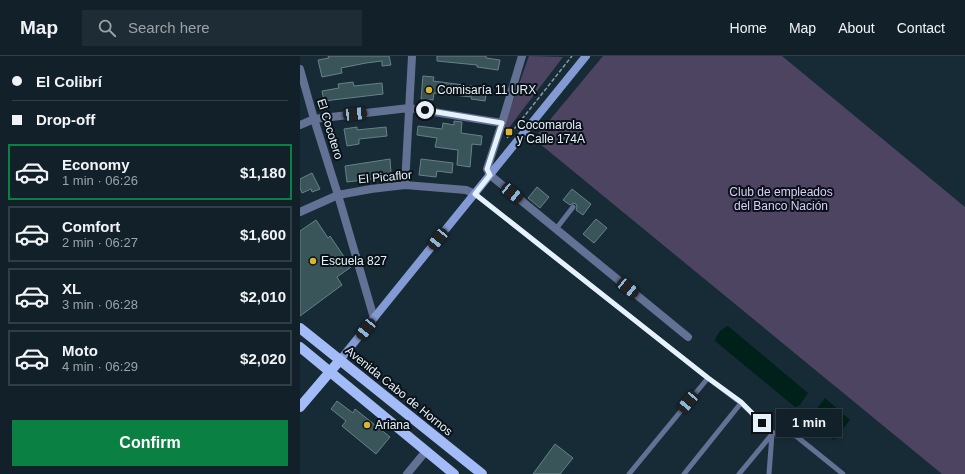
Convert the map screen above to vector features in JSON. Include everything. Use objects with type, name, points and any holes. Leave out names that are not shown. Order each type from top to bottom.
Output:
[{"type":"main road","points":[[300,407],[340,360],[586,56]]},
{"type":"main road","name":"Avenida Cabo de Hornos","points":[[300,328],[482,474]]},
{"type":"main road","points":[[300,347],[454,474]]},
{"type":"street","points":[[405,185],[412,56]]},
{"type":"street","points":[[522,56],[487,169],[490,175],[688,337]]},
{"type":"street","name":"El Cocotero","points":[[300,69],[374,318]]},
{"type":"street","points":[[300,125],[314,119],[409,108],[502,123]]},
{"type":"street","name":"El Picaflor","points":[[300,212],[338,195],[405,185],[466,190],[475,194]]},
{"type":"street","points":[[407,474],[426,451]]},
{"type":"lane","points":[[475,194],[708,378],[741,402],[772,433],[796,436],[843,474]]},
{"type":"lane","points":[[556,229],[573,207]]},
{"type":"lane","points":[[629,474],[708,378]]},
{"type":"lane","points":[[684,474],[741,402]]},
{"type":"lane","points":[[739,474],[772,433]]},
{"type":"lane","points":[[769,474],[772,433]]},
{"type":"green space","points":[[529,56],[563,57],[508,129],[504,126]]},
{"type":"green space","name":"Club de empleados del Banco Nación","points":[[603,56],[782,56],[965,207],[965,474],[942,474],[534,139]]},
{"type":"shaded area","points":[[728,326],[808,393],[800,405],[795,407],[715,341],[723,328]]},
{"type":"shaded area","points":[[825,398],[850,420],[834,440],[809,419]]},
{"type":"building","points":[[328,56],[389,56],[391,65],[382,66],[382,61],[366,63],[341,68],[342,73],[322,77],[318,60],[329,58]]},
{"type":"building","points":[[437,56],[486,56],[486,58],[500,60],[498,70],[477,67],[477,65],[437,61]]},
{"type":"building","points":[[423,76],[434,77],[433,81],[487,88],[485,101],[471,99],[472,97],[434,93],[433,100],[421,99]]},
{"type":"building","points":[[353,82],[354,86],[382,83],[383,94],[324,101],[322,91],[339,88],[338,84]]},
{"type":"building","points":[[454,121],[462,122],[461,133],[482,136],[481,145],[472,144],[470,167],[457,165],[458,150],[435,147],[437,138],[417,135],[418,126],[442,129],[443,123],[454,125]]},
{"type":"building","points":[[357,127],[357,130],[386,127],[387,136],[359,139],[359,144],[347,146],[344,129]]},
{"type":"building","points":[[390,159],[391,173],[383,174],[383,179],[347,182],[345,166]]},
{"type":"building","points":[[421,159],[453,163],[452,173],[437,171],[436,177],[419,175]]},
{"type":"building","points":[[312,173],[320,189],[312,192],[311,189],[302,193],[300,188],[300,179]]},
{"type":"building","points":[[537,187],[549,197],[540,208],[528,198]]},
{"type":"building","points":[[572,189],[591,204],[583,215],[576,210],[576,204],[573,203],[570,205],[563,200]]},
{"type":"building","points":[[596,219],[607,228],[594,243],[583,234]]},
{"type":"building","points":[[316,220],[328,238],[330,236],[351,267],[337,277],[342,285],[300,316],[300,231]]},
{"type":"building","points":[[337,401],[353,413],[355,409],[390,437],[376,454],[342,426],[346,421],[331,409]]},
{"type":"building","points":[[555,444],[573,458],[560,474],[533,474]]},
{"type":"place","name":"Comisaría 11 URX","points":[[429,90]]},
{"type":"place","name":"Cocomarola y Calle 174A","points":[[509,132]]},
{"type":"place","name":"Escuela 827","points":[[313,261]]},
{"type":"place","name":"Ariana","points":[[367,425]]},
{"type":"route","points":[[425,110],[502,123],[487,169],[490,175],[475,194],[708,378],[741,402],[762,423]]}]
